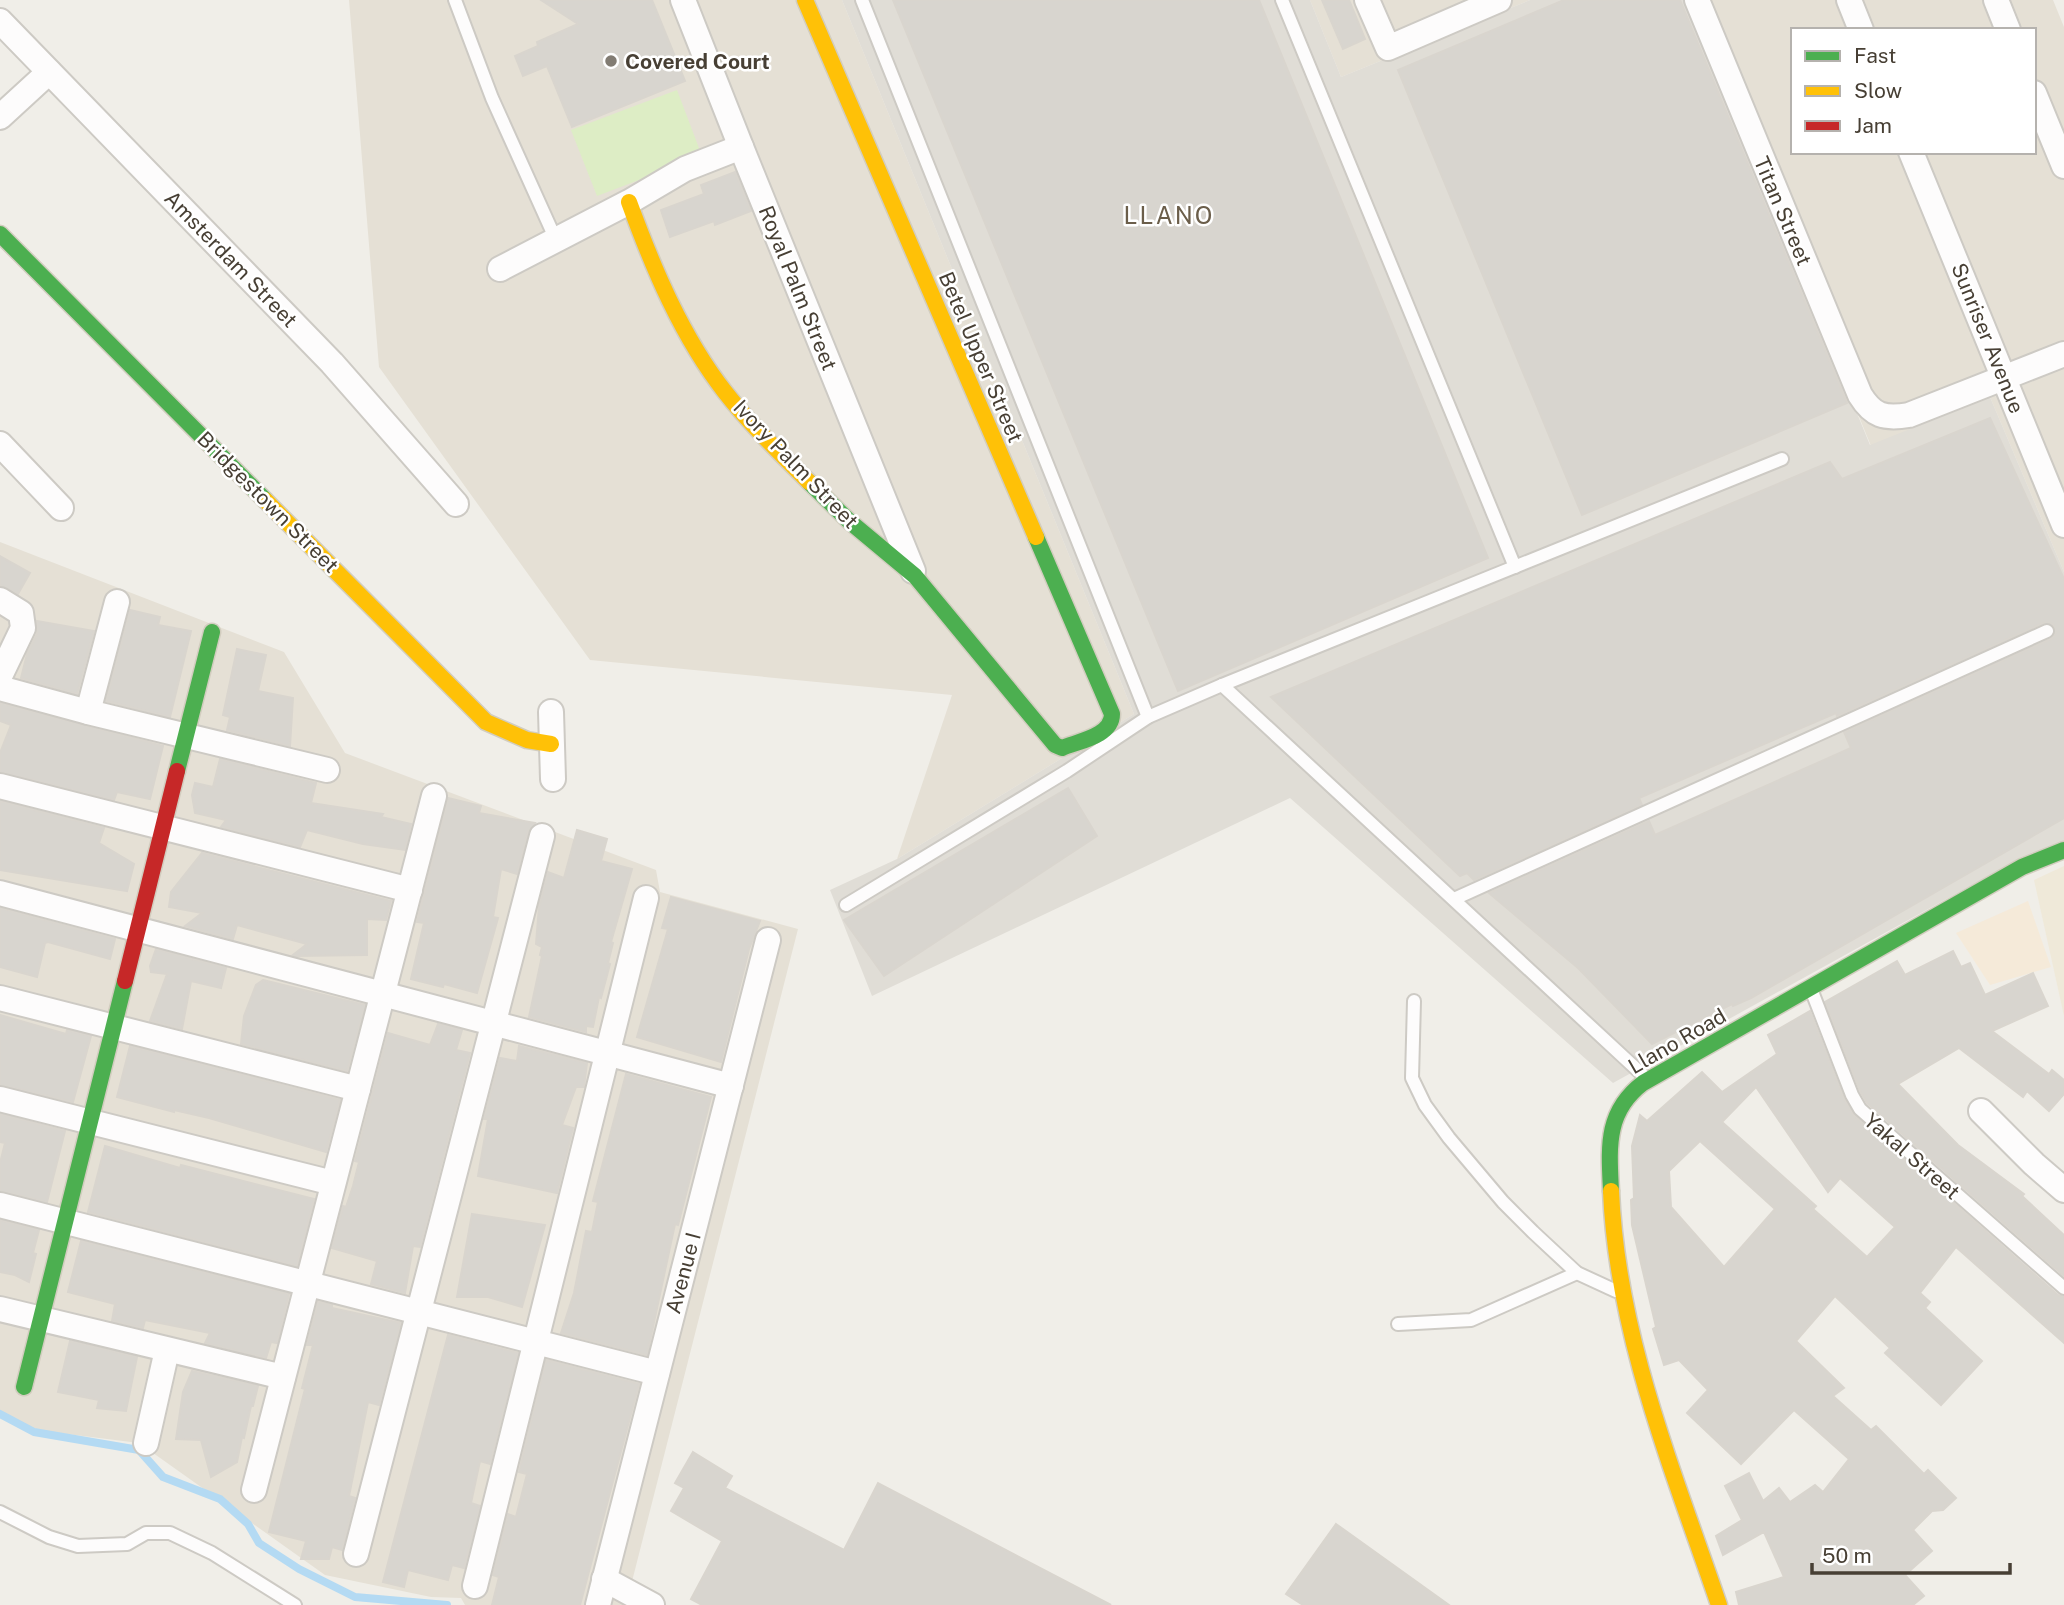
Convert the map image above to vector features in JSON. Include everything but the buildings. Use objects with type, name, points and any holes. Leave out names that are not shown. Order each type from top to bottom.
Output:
[{"type":"street","name":"Royal Palm Street","points":[[683,0],[915,576]]},
{"type":"street","name":"Betel Upper Street","points":[[804,0],[1112,714],[1107,730]]},
{"type":"street","points":[[1367,0],[1388,48],[1487,2]]},
{"type":"street","name":"Titan Street","points":[[1697,0],[1860,395],[1868,408],[1880,415],[1909,415],[2004,378]]},
{"type":"street","points":[[1849,0],[1860,28]]},
{"type":"street","points":[[1996,0],[2007,28]]},
{"type":"street","name":"Amsterdam Street","points":[[0,20],[332,363],[456,504]]},
{"type":"street","points":[[0,117],[49,72]]},
{"type":"street","points":[[2036,97],[2058,136],[2064,166]]},
{"type":"street","points":[[500,269],[629,202],[685,169],[741,147]]},
{"type":"street","name":"Sunriser Avenue","points":[[1912,154],[2064,525]]},
{"type":"street","name":"Ivory Palm Street","points":[[629,202],[687,335],[725,392],[788,461],[849,521],[915,576],[1055,745],[1062,748],[1107,730]]},
{"type":"street","name":"Bridgestown Street","points":[[0,234],[486,722],[527,740],[551,744]]},
{"type":"street","points":[[2004,378],[2064,355]]},
{"type":"street","points":[[0,444],[61,508]]},
{"type":"street","points":[[0,600],[21,613],[23,628],[0,676]]},
{"type":"street","points":[[88,712],[117,602]]},
{"type":"street","points":[[24,1387],[212,632]]},
{"type":"street","points":[[0,688],[327,770]]},
{"type":"street","points":[[551,712],[553,779]]},
{"type":"street","points":[[0,786],[410,890]]},
{"type":"street","points":[[254,1490],[434,796]]},
{"type":"street","points":[[356,1554],[542,836]]},
{"type":"street","name":"Llano Road","points":[[1719,1605],[1651,1402],[1632,1335],[1615,1257],[1611,1225],[1610,1149],[1619,1108],[1631,1092],[1647,1080],[2022,867],[2064,850]]},
{"type":"street","points":[[0,892],[731,1086]]},
{"type":"street","points":[[475,1586],[646,898]]},
{"type":"street","name":"Avenue I","points":[[598,1605],[768,940]]},
{"type":"street","points":[[0,998],[358,1089]]},
{"type":"street","points":[[0,1099],[333,1183]]},
{"type":"street","points":[[1981,1111],[2064,1189]]},
{"type":"street","points":[[0,1205],[657,1373]]},
{"type":"street","points":[[0,1309],[283,1377]]},
{"type":"street","points":[[146,1443],[167,1350]]},
{"type":"street","points":[[604,1579],[652,1605]]},
{"type":"lane","points":[[455,0],[492,98],[556,240]]},
{"type":"lane","points":[[862,0],[1147,717]]},
{"type":"lane","points":[[1282,0],[1515,567]]},
{"type":"lane","points":[[846,905],[1067,771],[1147,717],[1782,459]]},
{"type":"lane","points":[[1454,899],[2047,631]]},
{"type":"lane","points":[[1222,685],[1647,1080]]},
{"type":"lane","name":"Yakal Street","points":[[1811,988],[1852,1095],[1860,1109],[2064,1289]]},
{"type":"lane","points":[[1414,1001],[1412,1078],[1425,1105],[1503,1202],[1577,1273],[1623,1294]]},
{"type":"lane","points":[[1398,1324],[1471,1320],[1577,1273]]},
{"type":"lane","points":[[0,1512],[50,1537],[78,1546],[127,1544],[146,1533],[170,1533],[212,1553],[295,1605]]},
{"type":"shaded area","points":[[349,0],[842,0],[1134,714],[897,859],[952,695],[590,660],[379,367]]},
{"type":"shaded area","points":[[842,0],[1310,0],[1341,77],[1530,0],[1688,0],[1870,445],[1990,397],[2064,572],[2064,841],[2017,860],[1613,1083],[1290,798],[872,996],[830,890],[897,859],[1134,714]]},
{"type":"shaded area","points":[[1310,0],[1530,0],[1341,77]]},
{"type":"shaded area","points":[[1688,0],[2053,0],[2064,27],[2064,572],[1990,397],[1871,446]]},
{"type":"shaded area","points":[[0,542],[284,652],[345,753],[656,870],[660,892],[798,929],[626,1605],[465,1605],[461,1598],[431,1597],[325,1575],[139,1443],[35,1430],[0,1414]]},
{"type":"shaded area","points":[[2064,866],[2064,1016],[2034,880]]},
{"type":"shaded area","points":[[2028,901],[2051,967],[1990,985],[1956,933]]},
{"type":"green space","points":[[677,90],[702,156],[597,196],[571,130]]},
{"type":"waterway","points":[[0,1414],[34,1432],[139,1450],[163,1477],[220,1499],[248,1524],[259,1543],[299,1569],[355,1597],[447,1605]]},
{"type":"traffic: fast","points":[[0,234],[265,500]]},
{"type":"traffic: fast","points":[[809,482],[849,521],[915,576],[1055,745],[1062,748],[1101,733],[1107,728],[1112,714],[1036,537]]},
{"type":"traffic: fast","points":[[177,771],[212,632]]},
{"type":"traffic: fast","points":[[1611,1191],[1612,1132],[1622,1106],[1643,1083],[2022,867],[2064,850]]},
{"type":"traffic: fast","points":[[24,1387],[125,981]]},
{"type":"traffic: slow","points":[[805,0],[1036,537]]},
{"type":"traffic: slow","points":[[629,202],[670,301],[695,348],[725,392],[765,438],[809,482]]},
{"type":"traffic: slow","points":[[265,500],[486,722],[527,740],[551,744]]},
{"type":"traffic: slow","points":[[1611,1191],[1615,1245],[1636,1350],[1666,1453],[1719,1605]]},
{"type":"traffic: jam","points":[[125,981],[177,771]]},
{"type":"place","name":"Covered Court","points":[[611,61]]},
{"type":"district","name":"LLANO","points":[[1169,215]]}]
